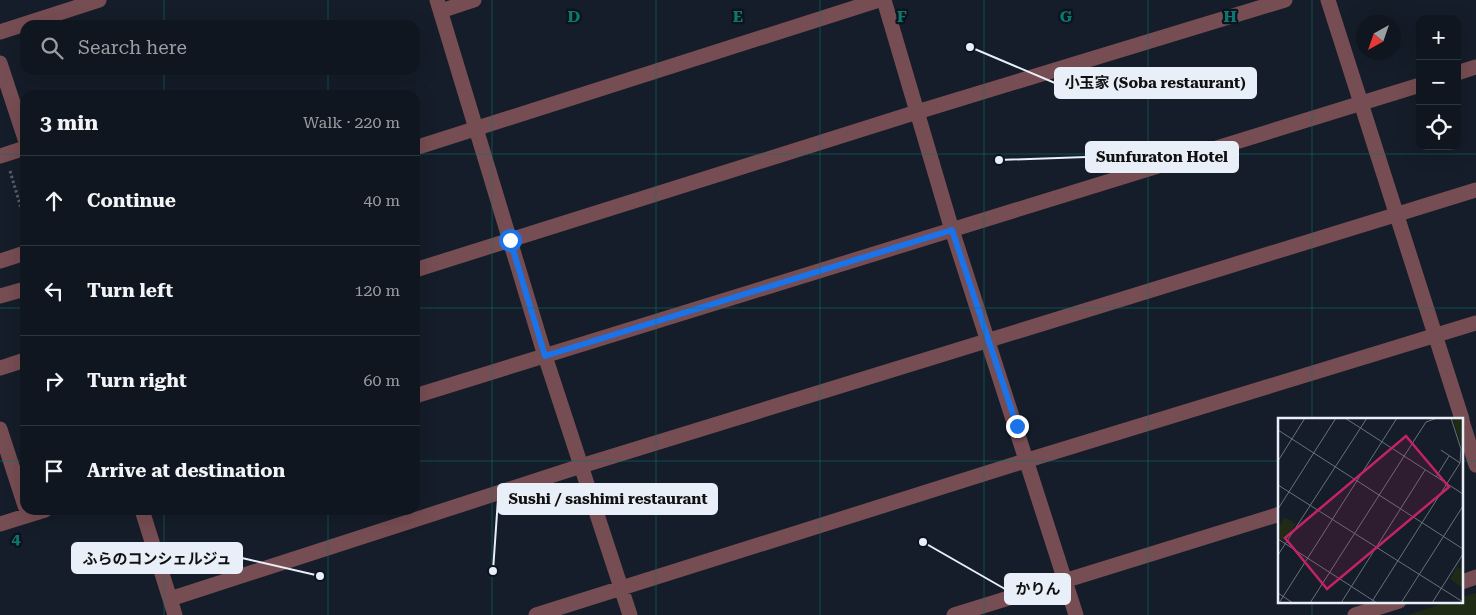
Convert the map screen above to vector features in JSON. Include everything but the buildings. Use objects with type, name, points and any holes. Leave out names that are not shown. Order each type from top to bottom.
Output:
[{"type":"street","points":[[37,20],[99,0]]},
{"type":"street","points":[[474,0],[439,5],[545,356],[630,615]]},
{"type":"street","points":[[420,146],[879,0]]},
{"type":"street","points":[[884,0],[952,230],[1028,460],[1076,615]]},
{"type":"street","points":[[420,268],[917,112],[1285,0]]},
{"type":"street","points":[[1328,0],[1461,418]]},
{"type":"street","points":[[0,32],[20,26]]},
{"type":"street","points":[[0,63],[20,124]]},
{"type":"street","points":[[1461,72],[1476,67]]},
{"type":"street","points":[[420,394],[1416,86]]},
{"type":"street","points":[[3,155],[20,150]]},
{"type":"street","points":[[170,599],[581,466],[1476,190]]},
{"type":"street","points":[[0,260],[20,254]]},
{"type":"street","points":[[0,296],[20,290]]},
{"type":"street","points":[[536,615],[1028,460],[1476,323]]},
{"type":"street","points":[[0,368],[20,362]]},
{"type":"street","points":[[1464,427],[1472,457]]},
{"type":"street","points":[[0,429],[19,467]]},
{"type":"street","points":[[0,524],[20,514]]},
{"type":"street","points":[[144,515],[175,615]]},
{"type":"street","points":[[954,615],[1278,515]]},
{"type":"street","points":[[1464,581],[1476,577]]},
{"type":"street","points":[[1355,615],[1396,602]]},
{"type":"path","points":[[3,155],[20,206]]},
{"type":"green space","points":[[1476,593],[1476,615],[1408,615],[1447,602],[1464,602],[1464,596]]},
{"type":"place","name":"小玉家 (Soba restaurant)","points":[[970,47]]},
{"type":"place","name":"Sunfuraton Hotel","points":[[999,160]]},
{"type":"place","name":"かりん","points":[[923,542]]},
{"type":"place","name":"Sushi / sashimi restaurant","points":[[493,571]]},
{"type":"place","name":"ふらのコンシェルジュ","points":[[320,576]]},
{"type":"route","points":[[510,240],[545,356],[952,230],[1017,426]]}]
